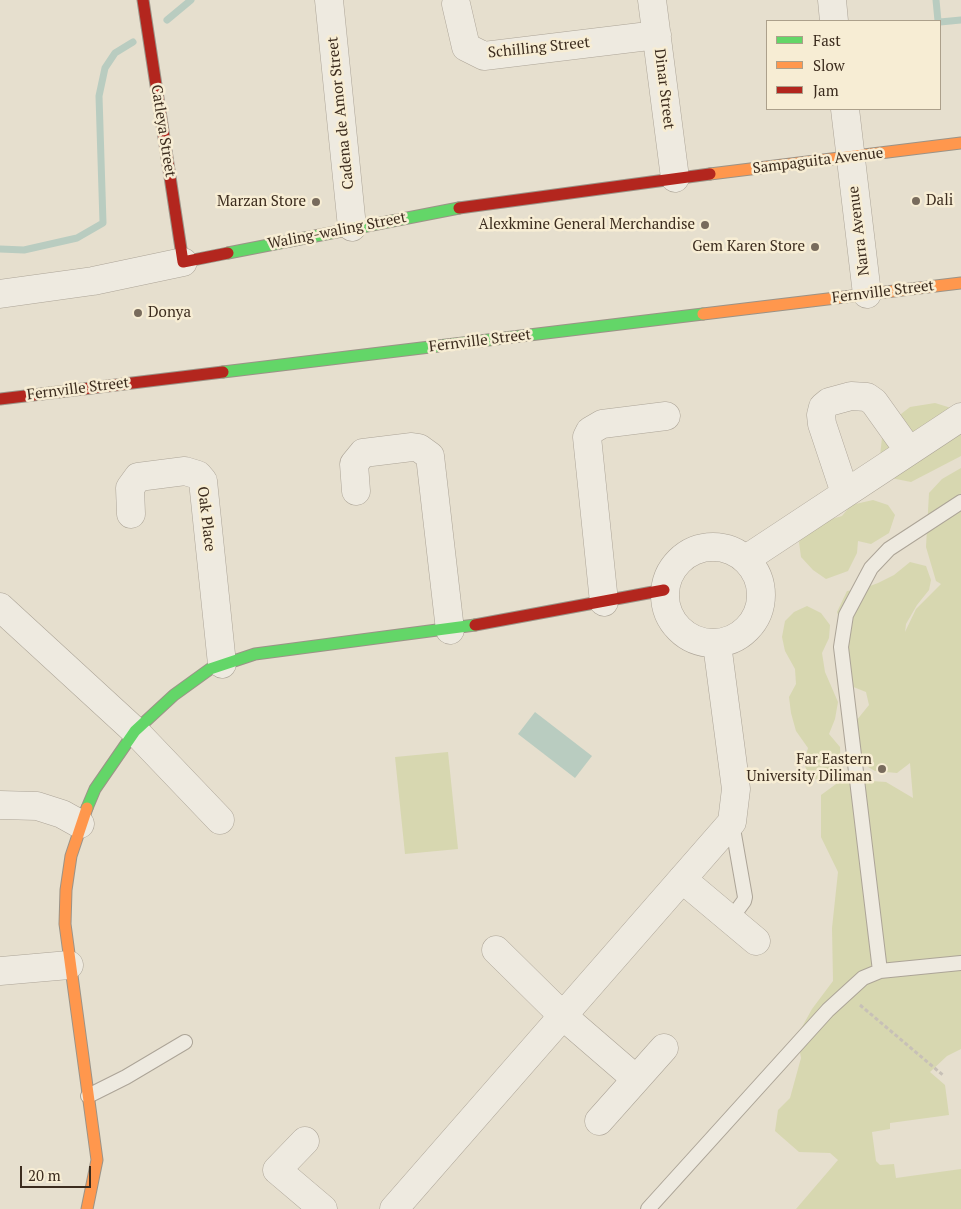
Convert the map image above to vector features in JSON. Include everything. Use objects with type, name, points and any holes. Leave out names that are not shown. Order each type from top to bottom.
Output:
[{"type":"street","name":"Catleya Street","points":[[143,0],[183,262]]},
{"type":"street","name":"Cadena de Amor Street","points":[[329,0],[352,227]]},
{"type":"street","name":"Dinar Street","points":[[652,0],[675,178]]},
{"type":"street","points":[[832,0],[834,20]]},
{"type":"street","name":"Schilling Street","points":[[456,4],[466,47],[484,56],[657,35]]},
{"type":"street","name":"Narra Avenue","points":[[845,110],[867,294]]},
{"type":"street","name":"Sampaguita Avenue","points":[[675,178],[961,143]]},
{"type":"street","name":"Waling-waling Street","points":[[0,294],[93,281],[426,213],[675,178]]},
{"type":"street","name":"Fernville Street","points":[[0,399],[961,283]]},
{"type":"street","points":[[846,494],[822,424],[821,415],[823,407],[828,402],[852,396],[867,397],[874,402],[909,451]]},
{"type":"street","points":[[604,602],[587,437],[590,431],[602,424],[666,416]]},
{"type":"street","points":[[746,559],[961,417]]},
{"type":"street","points":[[356,491],[354,464],[363,453],[412,447],[425,451],[430,456],[450,630]]},
{"type":"street","name":"Oak Place","points":[[131,514],[130,488],[138,477],[185,471],[198,475],[202,480],[222,664]]},
{"type":"street","points":[[706,546],[727,548],[746,559],[759,577],[762,600],[755,621],[738,637],[717,644],[696,641],[678,629],[666,611],[664,590],[671,570],[686,554],[706,546]]},
{"type":"street","points":[[87,1209],[97,1160],[69,965],[65,924],[66,890],[71,856],[80,824],[95,790],[135,730],[174,695],[210,669],[255,654],[450,630],[664,590]]},
{"type":"street","points":[[0,607],[135,730],[220,820]]},
{"type":"street","points":[[394,1209],[732,822],[736,789],[717,644]]},
{"type":"street","points":[[0,805],[37,806],[62,814],[80,824]]},
{"type":"street","points":[[682,879],[756,941]]},
{"type":"street","points":[[496,950],[563,1016],[636,1080]]},
{"type":"street","points":[[0,971],[69,965]]},
{"type":"street","points":[[599,1121],[664,1048]]},
{"type":"street","points":[[305,1141],[277,1170],[323,1209]]},
{"type":"lane","points":[[880,971],[841,647],[846,615],[871,568],[889,549],[961,502]]},
{"type":"lane","points":[[730,920],[744,901],[745,896],[732,822]]},
{"type":"lane","points":[[648,1209],[828,1010],[863,978],[880,971],[961,963]]},
{"type":"lane","points":[[88,1096],[126,1077],[185,1042]]},
{"type":"path","points":[[858,1003],[944,1076]]},
{"type":"green space","points":[[935,403],[961,411],[961,456],[911,482],[891,478],[880,456],[883,428],[910,407]]},
{"type":"green space","name":"Far Eastern University Diliman","points":[[961,468],[961,1049],[947,1056],[930,1072],[945,1085],[949,1115],[890,1123],[890,1129],[872,1132],[876,1161],[880,1165],[894,1164],[896,1178],[961,1169],[961,1209],[796,1209],[838,1160],[830,1153],[799,1152],[775,1131],[778,1110],[790,1098],[801,1058],[797,1036],[812,1009],[833,981],[832,928],[838,872],[821,837],[821,795],[843,779],[886,782],[913,798],[910,763],[897,773],[875,771],[856,760],[856,721],[869,705],[866,692],[851,686],[843,629],[837,612],[847,591],[862,589],[878,583],[894,575],[910,562],[926,566],[931,580],[929,590],[917,605],[906,624],[905,632],[916,609],[941,584],[936,581],[926,547],[929,493],[942,479]]},
{"type":"green space","points":[[873,500],[888,505],[895,515],[889,533],[871,544],[858,541],[857,553],[848,571],[826,579],[813,570],[801,557],[799,542],[811,525],[842,516],[851,505]]},
{"type":"green space","points":[[807,606],[821,613],[830,625],[829,638],[822,653],[825,672],[838,702],[835,719],[829,734],[840,747],[841,768],[820,781],[808,776],[804,762],[808,748],[796,731],[791,713],[789,697],[796,684],[795,669],[785,651],[782,637],[785,621],[794,612]]},
{"type":"green space","points":[[448,752],[458,849],[405,854],[395,757]]},
{"type":"shaded area","points":[[535,712],[592,756],[575,778],[518,734]]},
{"type":"waterway","points":[[167,20],[191,0]]},
{"type":"waterway","points":[[936,0],[938,20]]},
{"type":"waterway","points":[[941,22],[961,20]]},
{"type":"waterway","points":[[0,249],[24,250],[77,238],[103,223],[99,96],[105,68],[115,53],[133,42]]},
{"type":"traffic: fast","points":[[228,253],[459,208]]},
{"type":"traffic: fast","points":[[223,372],[703,314]]},
{"type":"traffic: fast","points":[[87,808],[95,789],[135,731],[174,695],[210,669],[255,654],[475,625]]},
{"type":"traffic: slow","points":[[710,174],[961,143]]},
{"type":"traffic: slow","points":[[703,314],[961,283]]},
{"type":"traffic: slow","points":[[87,808],[71,856],[66,890],[65,924],[97,1160],[87,1209]]},
{"type":"traffic: jam","points":[[143,0],[183,262],[228,253]]},
{"type":"traffic: jam","points":[[459,208],[710,174]]},
{"type":"traffic: jam","points":[[0,399],[223,372]]},
{"type":"traffic: jam","points":[[475,625],[664,590]]},
{"type":"place","name":"Dali","points":[[916,201]]},
{"type":"place","name":"Marzan Store","points":[[316,202]]},
{"type":"place","name":"Alexkmine General Merchandise","points":[[705,225]]},
{"type":"place","name":"Gem Karen Store","points":[[815,247]]},
{"type":"place","name":"Donya","points":[[138,313]]},
{"type":"place","name":"Far Eastern University Diliman","points":[[882,769]]}]
